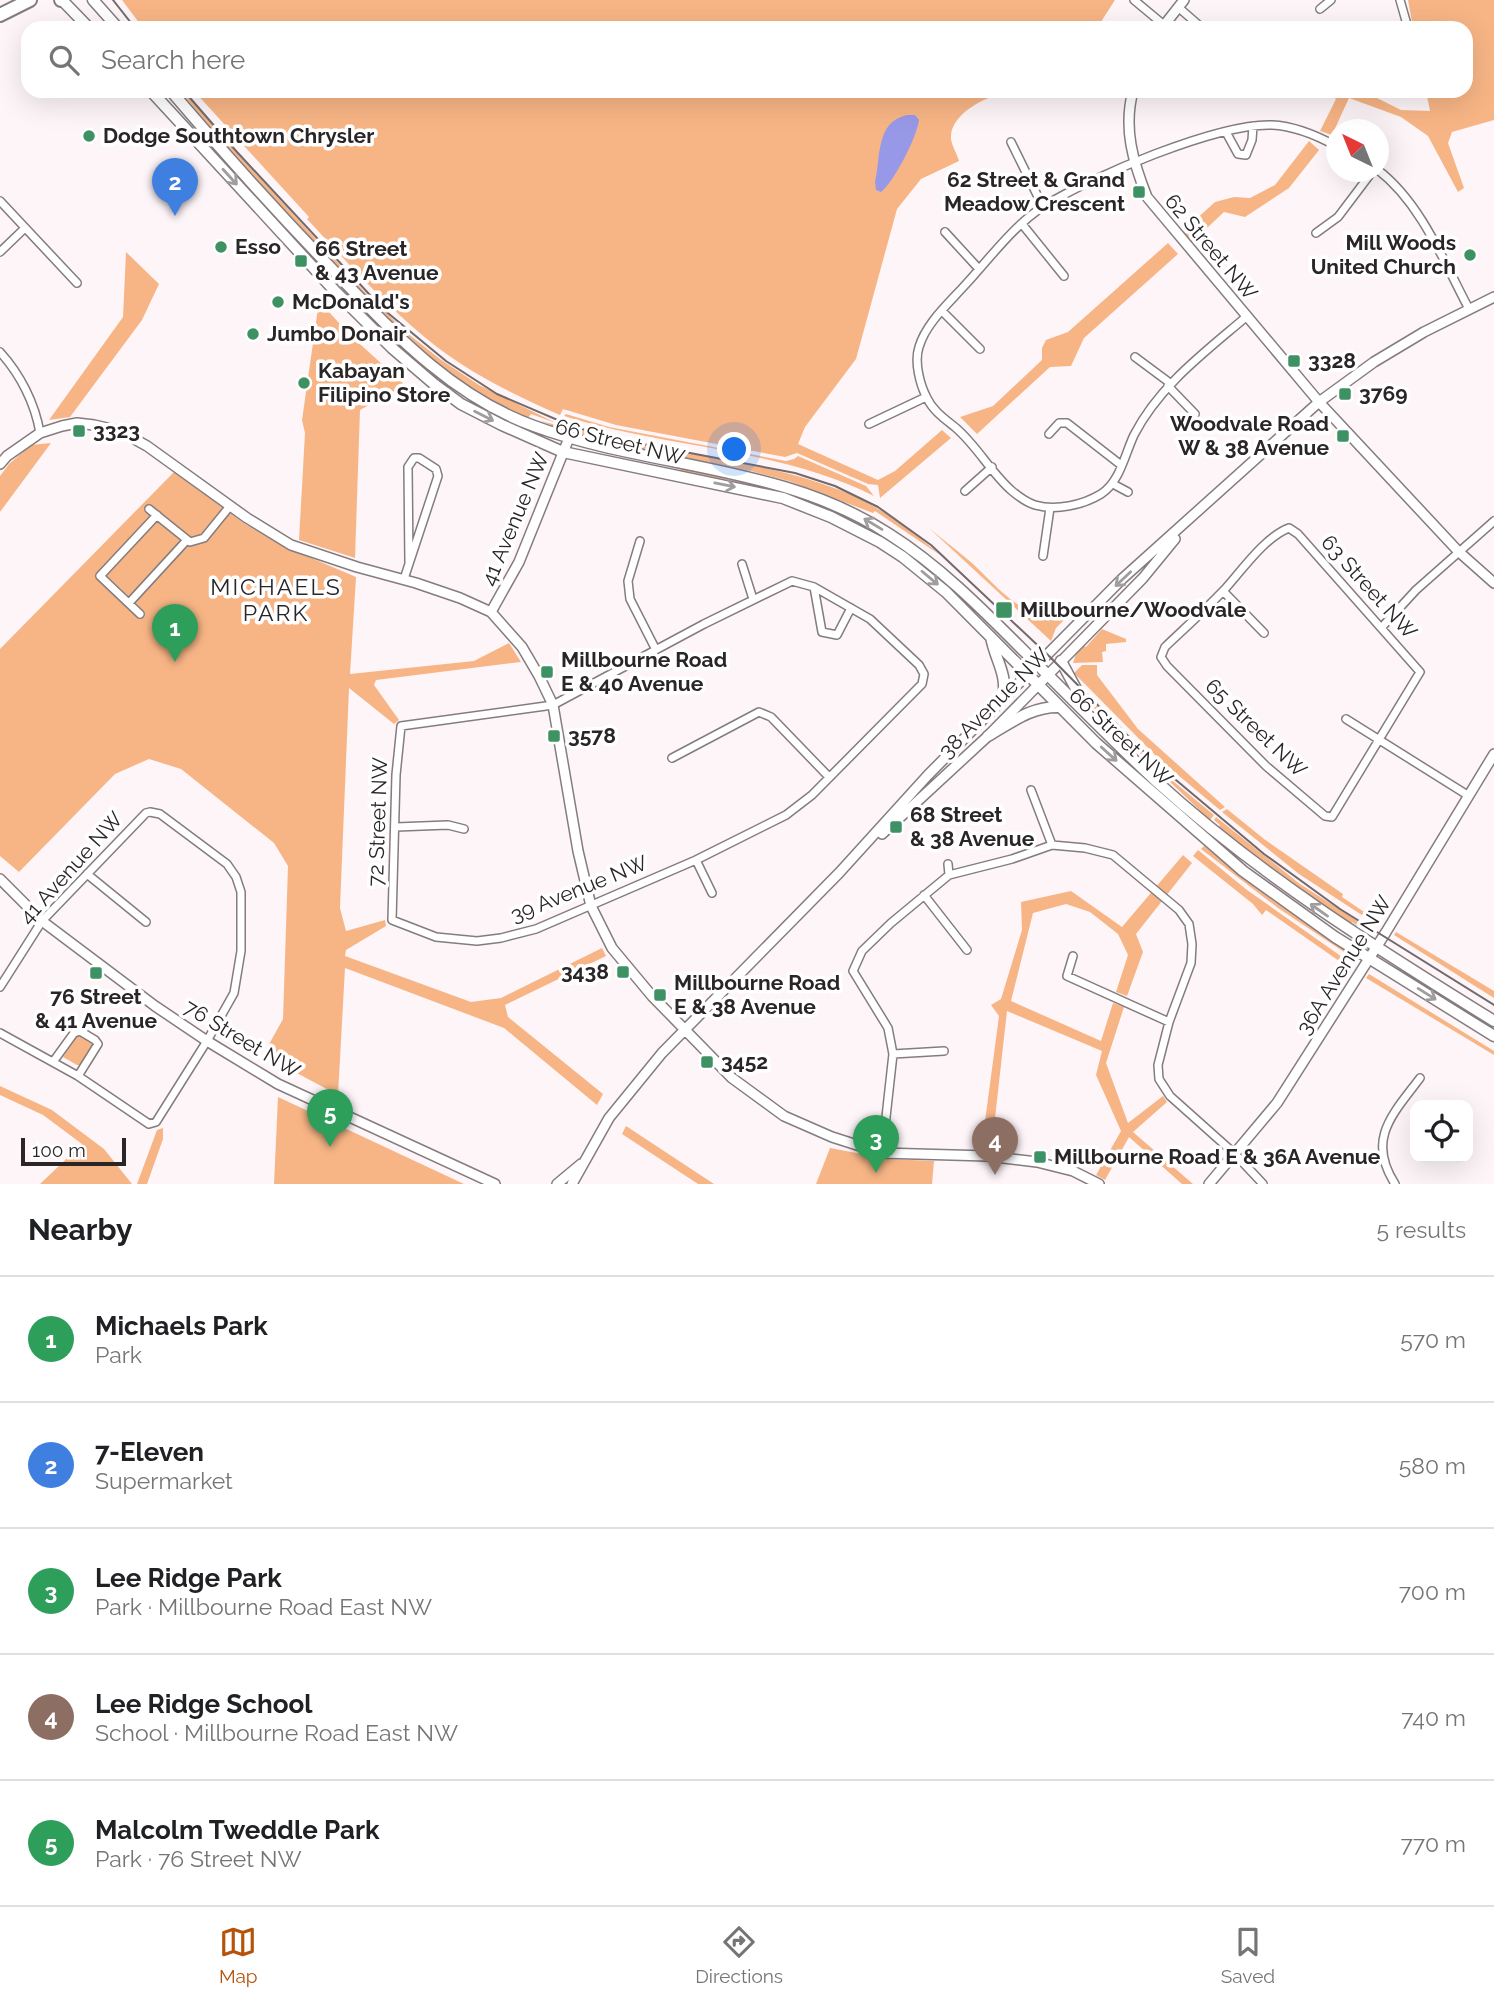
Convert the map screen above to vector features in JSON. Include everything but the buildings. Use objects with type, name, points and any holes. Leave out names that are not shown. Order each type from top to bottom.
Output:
[{"type":"highway","points":[[0,13],[14,0]]},
{"type":"highway","points":[[0,13],[30,0]]},
{"type":"main road","points":[[62,0],[82,21]]},
{"type":"main road","points":[[93,0],[112,21]]},
{"type":"main road","name":"66 Street NW","points":[[157,98],[334,290],[412,366],[461,404],[563,452],[783,498],[831,517],[903,557],[946,592],[1038,686],[1142,785],[1243,870],[1335,937],[1494,1036]]},
{"type":"main road","name":"66 Street NW","points":[[178,98],[279,213],[403,342],[432,367],[487,404],[530,425],[569,438],[790,487],[861,516],[889,533],[953,581],[1159,784],[1233,846],[1305,900],[1494,1021]]},
{"type":"main road","points":[[991,636],[994,654],[1005,681],[1003,698]]},
{"type":"main road","points":[[1061,661],[1082,700],[1085,712]]},
{"type":"main road","points":[[988,736],[1033,710],[1060,707]]},
{"type":"street","points":[[1133,0],[1156,21]]},
{"type":"street","points":[[1320,9],[1331,0]]},
{"type":"street","points":[[1400,0],[1406,21]]},
{"type":"street","points":[[1168,21],[1181,3],[1196,21]]},
{"type":"street","name":"62 Street NW","points":[[1131,98],[1129,133],[1133,163],[1147,197],[1319,402],[1458,551],[1494,583]]},
{"type":"street","points":[[1226,132],[1238,154],[1246,155],[1250,148],[1253,126]]},
{"type":"street","points":[[1246,317],[1169,385],[1136,433],[1113,484],[1084,501],[1050,508],[1033,504],[1012,491],[971,442],[933,409],[926,397],[916,358],[926,331],[1022,224],[1043,207],[1080,187],[1133,163],[1226,132],[1253,126],[1289,126],[1326,141]]},
{"type":"street","points":[[1011,142],[1043,207]]},
{"type":"street","points":[[1389,179],[1399,188],[1422,222],[1469,309]]},
{"type":"street","points":[[1316,233],[1338,217],[1364,182]]},
{"type":"street","points":[[0,201],[77,283]]},
{"type":"street","points":[[1022,224],[1064,276]]},
{"type":"street","points":[[0,252],[25,228]]},
{"type":"street","points":[[945,232],[979,269]]},
{"type":"street","name":"38 Avenue NW","points":[[572,1184],[617,1108],[684,1029],[839,873],[1003,698],[1122,579],[1319,402],[1374,362],[1424,332],[1494,297]]},
{"type":"street","points":[[942,311],[980,349]]},
{"type":"street","points":[[0,352],[18,375],[32,403],[40,433]]},
{"type":"street","points":[[1135,357],[1169,385],[1195,414]]},
{"type":"street","points":[[869,424],[926,397]]},
{"type":"street","points":[[0,464],[40,433],[77,423],[120,431],[148,446],[230,506],[291,545],[404,579],[491,612],[522,648],[553,705],[578,850],[591,906],[612,948],[684,1029],[735,1080],[784,1116],[832,1137],[882,1153],[987,1156],[1037,1162],[1073,1171],[1099,1184]]},
{"type":"street","points":[[1049,434],[1059,423],[1067,423],[1121,465]]},
{"type":"street","name":"41 Avenue NW","points":[[491,612],[519,562],[569,438]]},
{"type":"street","points":[[404,579],[438,476],[436,469],[419,458],[414,458],[408,467],[409,563]]},
{"type":"street","points":[[965,491],[992,467]]},
{"type":"street","points":[[1113,484],[1128,492]]},
{"type":"street","points":[[149,509],[190,542],[204,538],[230,506]]},
{"type":"street","points":[[1043,556],[1050,508]]},
{"type":"street","points":[[140,614],[100,576],[157,515]]},
{"type":"street","name":"38 Avenue NW","points":[[839,873],[988,736],[1038,686],[1143,578],[1192,517]]},
{"type":"street","points":[[1382,627],[1416,590],[1494,521]]},
{"type":"street","name":"63 Street NW","points":[[1223,591],[1280,532],[1289,528],[1298,534],[1420,672],[1379,740]]},
{"type":"street","points":[[129,603],[186,541]]},
{"type":"street","points":[[640,541],[628,581],[630,599],[656,650]]},
{"type":"street","points":[[742,564],[753,599]]},
{"type":"street","points":[[553,705],[788,582],[796,581],[814,587],[851,608],[837,635],[822,632],[814,587]]},
{"type":"street","points":[[1223,591],[1264,633]]},
{"type":"street","name":"65 Street NW","points":[[1223,591],[1165,647],[1161,657],[1266,766],[1325,816],[1332,817],[1379,740]]},
{"type":"street","name":"39 Avenue NW","points":[[392,920],[436,937],[477,942],[536,929],[696,860],[786,815],[812,795],[922,684],[924,674],[919,665],[870,619],[851,608]]},
{"type":"street","name":"72 Street NW","points":[[392,920],[396,775],[401,726],[553,705]]},
{"type":"street","points":[[673,758],[759,712],[771,717],[829,777]]},
{"type":"street","points":[[1346,719],[1468,796]]},
{"type":"street","name":"36A Avenue NW","points":[[1209,1184],[1277,1103],[1494,754]]},
{"type":"street","points":[[1031,790],[1052,845]]},
{"type":"street","name":"41 Avenue NW","points":[[0,988],[42,921],[140,817],[150,812],[159,814],[227,864],[236,877],[241,892],[241,951],[234,993],[207,1041]]},
{"type":"street","points":[[396,827],[448,825],[464,830]]},
{"type":"street","points":[[882,1153],[893,1054],[888,1028],[853,971],[862,951],[949,874],[1012,859],[1052,845],[1085,848],[1112,855],[1179,910],[1189,924],[1191,963],[1169,1022],[1158,1065],[1159,1079],[1175,1101],[1236,1154],[1263,1184]]},
{"type":"street","points":[[696,860],[712,893]]},
{"type":"street","points":[[948,864],[949,874]]},
{"type":"street","points":[[87,874],[146,922]]},
{"type":"street","name":"76 Street NW","points":[[0,879],[42,921],[155,1006],[207,1041],[278,1084],[495,1184]]},
{"type":"street","points":[[924,895],[967,950]]},
{"type":"street","points":[[1073,956],[1067,976],[1169,1022]]},
{"type":"street","points":[[53,1062],[74,1033],[80,1031],[98,1044],[78,1076]]},
{"type":"street","points":[[0,1033],[78,1076],[149,1124],[156,1122],[207,1041]]},
{"type":"street","points":[[893,1054],[944,1051]]},
{"type":"street","points":[[1395,1184],[1381,1149],[1389,1118],[1420,1078]]},
{"type":"street","points":[[557,1184],[585,1160]]},
{"type":"shaded area","points":[[122,0],[1115,0],[1102,21],[138,21]]},
{"type":"shaded area","points":[[1408,0],[1494,0],[1494,120],[1452,132],[1448,143],[1464,188],[1458,192],[1428,136],[1401,117],[1349,98],[1377,98],[1401,110],[1430,111],[1427,98],[1473,98],[1473,21],[1412,21]]},
{"type":"shaded area","points":[[186,98],[189,98],[364,291],[407,333],[479,385],[556,423],[531,414],[528,418],[461,382],[436,364],[381,314],[246,168]]},
{"type":"shaded area","points":[[200,98],[990,98],[963,113],[956,121],[951,139],[959,161],[921,179],[897,209],[856,359],[805,427],[798,444],[878,480],[895,471],[942,430],[951,438],[880,498],[878,485],[868,484],[797,453],[785,457],[616,425],[563,409],[560,415],[497,385],[437,347],[402,318],[307,219],[309,217]]},
{"type":"shaded area","points":[[1334,98],[1349,98],[1339,119],[1326,119]]},
{"type":"shaded area","points":[[1326,119],[1326,133],[1320,131]]},
{"type":"shaded area","points":[[1309,141],[1319,150],[1289,188],[1245,217],[1224,212],[1192,242],[1182,232],[1215,202],[1234,197],[1250,198],[1275,185]]},
{"type":"shaded area","points":[[1168,243],[1178,254],[1084,338],[1071,366],[1050,367],[977,434],[960,417],[993,406],[1042,360],[1042,348],[1046,340],[1068,332]]},
{"type":"shaded area","points":[[126,252],[159,284],[142,320],[70,417],[49,420],[123,317]]},
{"type":"shaded area","points":[[319,301],[350,335],[405,385],[360,410],[355,558],[299,540],[305,433],[302,420]]},
{"type":"shaded area","points":[[566,414],[609,427],[786,461],[798,456],[866,486],[874,496],[799,468],[603,427],[564,416]]},
{"type":"shaded area","points":[[541,421],[634,443],[782,472],[817,482],[875,507],[909,529],[940,555],[875,511],[873,513],[789,481],[751,471],[605,444],[605,441],[598,439],[597,442],[563,432]]},
{"type":"shaded area","points":[[51,443],[0,512],[0,476],[9,464],[31,445]]},
{"type":"shaded area","points":[[681,469],[757,483],[830,508],[886,538],[955,589],[885,540],[810,504],[760,488],[680,471]]},
{"type":"shaded area","name":"MICHAELS PARK","points":[[174,472],[245,524],[281,545],[356,577],[350,674],[474,661],[509,643],[521,662],[376,680],[374,685],[399,720],[394,724],[349,688],[340,908],[346,931],[385,920],[386,926],[346,950],[345,956],[471,1002],[501,998],[602,948],[606,956],[505,1005],[508,1017],[603,1094],[597,1105],[504,1028],[345,968],[338,1095],[263,1055],[283,1019],[288,866],[274,843],[181,769],[149,759],[115,774],[19,872],[0,856],[0,649]]},
{"type":"shaded area","points":[[929,528],[1025,609],[1051,614],[1064,610],[1069,615],[1056,628],[1051,641]]},
{"type":"shaded area","points":[[1102,629],[1126,639],[1126,642],[1106,644],[1106,651],[1102,652],[1103,662],[1073,663],[1076,654]]},
{"type":"shaded area","points":[[1082,665],[1097,665],[1097,675],[1138,729],[1225,807],[1220,810],[1160,760],[1074,673]]},
{"type":"shaded area","points":[[1079,688],[1156,767],[1214,815],[1210,820],[1215,825],[1098,713]]},
{"type":"shaded area","points":[[1227,809],[1264,839],[1343,894],[1342,897],[1376,920],[1374,923],[1299,874],[1222,812]]},
{"type":"shaded area","points":[[1216,817],[1300,884],[1367,927],[1364,931],[1352,922],[1350,924],[1283,878],[1218,828],[1220,825],[1214,820]]},
{"type":"shaded area","points":[[1204,846],[1353,958],[1278,908],[1201,849]]},
{"type":"shaded area","points":[[1198,850],[1247,890],[1345,959],[1342,963],[1266,910],[1262,915],[1253,904],[1193,856]]},
{"type":"shaded area","points":[[1183,855],[1192,863],[1136,934],[1143,952],[1127,996],[1116,992],[1128,955],[1118,934],[1090,912],[1066,904],[1033,913],[1011,1001],[1101,1041],[1113,1003],[1124,1007],[1106,1063],[1128,1123],[1163,1096],[1167,1102],[1133,1132],[1193,1184],[1182,1184],[1129,1137],[1105,1180],[1096,1175],[1121,1131],[1096,1075],[1102,1051],[1007,1011],[992,1145],[982,1144],[999,1016],[991,1005],[1001,999],[1022,930],[1021,902],[1071,891],[1122,927]]},
{"type":"shaded area","points":[[1396,932],[1494,991],[1494,998],[1394,935]]},
{"type":"shaded area","points":[[1369,974],[1494,1051],[1494,1055],[1366,978]]},
{"type":"shaded area","points":[[78,1035],[93,1045],[80,1065],[63,1057]]},
{"type":"shaded area","points":[[0,1086],[52,1110],[104,1149],[132,1184],[40,1184],[82,1144],[43,1115],[0,1095]]},
{"type":"shaded area","points":[[278,1097],[464,1184],[274,1184]]},
{"type":"shaded area","points":[[626,1126],[714,1184],[698,1184],[622,1134]]},
{"type":"shaded area","points":[[163,1128],[163,1139],[147,1184],[137,1184],[157,1130]]},
{"type":"shaded area","points":[[830,1148],[889,1159],[934,1161],[932,1184],[816,1184]]},
{"type":"water","points":[[907,115],[915,115],[919,120],[917,128],[910,148],[881,192],[876,190],[875,182],[884,133],[889,125]]},
{"type":"tram line","points":[[113,0],[130,21]]},
{"type":"tram line","points":[[190,98],[383,309],[446,361],[497,394],[574,427],[632,442],[795,473],[835,486],[878,507],[931,545],[1048,655],[1151,759],[1264,854],[1340,909],[1494,1005]]},
{"type":"place","name":"Dodge Southtown Chrysler","points":[[89,136]]},
{"type":"place","name":"62 Street & Grand Meadow Crescent","points":[[1139,192]]},
{"type":"place","name":"7-Eleven","points":[[175,216]]},
{"type":"place","name":"Esso","points":[[221,247]]},
{"type":"place","name":"Mill Woods United Church","points":[[1470,255]]},
{"type":"place","name":"66 Street & 43 Avenue","points":[[301,261]]},
{"type":"place","name":"McDonald's","points":[[278,302]]},
{"type":"place","name":"Jumbo Donair","points":[[253,334]]},
{"type":"place","name":"3328","points":[[1294,361]]},
{"type":"place","name":"Kabayan Filipino Store","points":[[304,383]]},
{"type":"place","name":"3769","points":[[1345,394]]},
{"type":"place","name":"3323","points":[[79,431]]},
{"type":"place","name":"Woodvale Road W & 38 Avenue","points":[[1343,436]]},
{"type":"place","name":"Millbourne/Woodvale","points":[[1004,610]]},
{"type":"place","name":"Michaels Park","points":[[175,662]]},
{"type":"place","name":"Millbourne Road E & 40 Avenue","points":[[547,672]]},
{"type":"place","name":"3578","points":[[554,736]]},
{"type":"place","name":"68 Street & 38 Avenue","points":[[896,827]]},
{"type":"place","name":"3438","points":[[623,972]]},
{"type":"place","name":"76 Street & 41 Avenue","points":[[96,973]]},
{"type":"place","name":"Millbourne Road E & 38 Avenue","points":[[660,995]]},
{"type":"place","name":"3452","points":[[707,1062]]},
{"type":"place","name":"Malcolm Tweddle Park","points":[[330,1147]]},
{"type":"place","name":"Millbourne Road E & 36A Avenue","points":[[1040,1157]]},
{"type":"place","name":"Lee Ridge Park","points":[[876,1173]]},
{"type":"place","name":"Lee Ridge School","points":[[995,1175]]},
{"type":"district","name":"MICHAELS PARK","points":[[276,600]]}]
